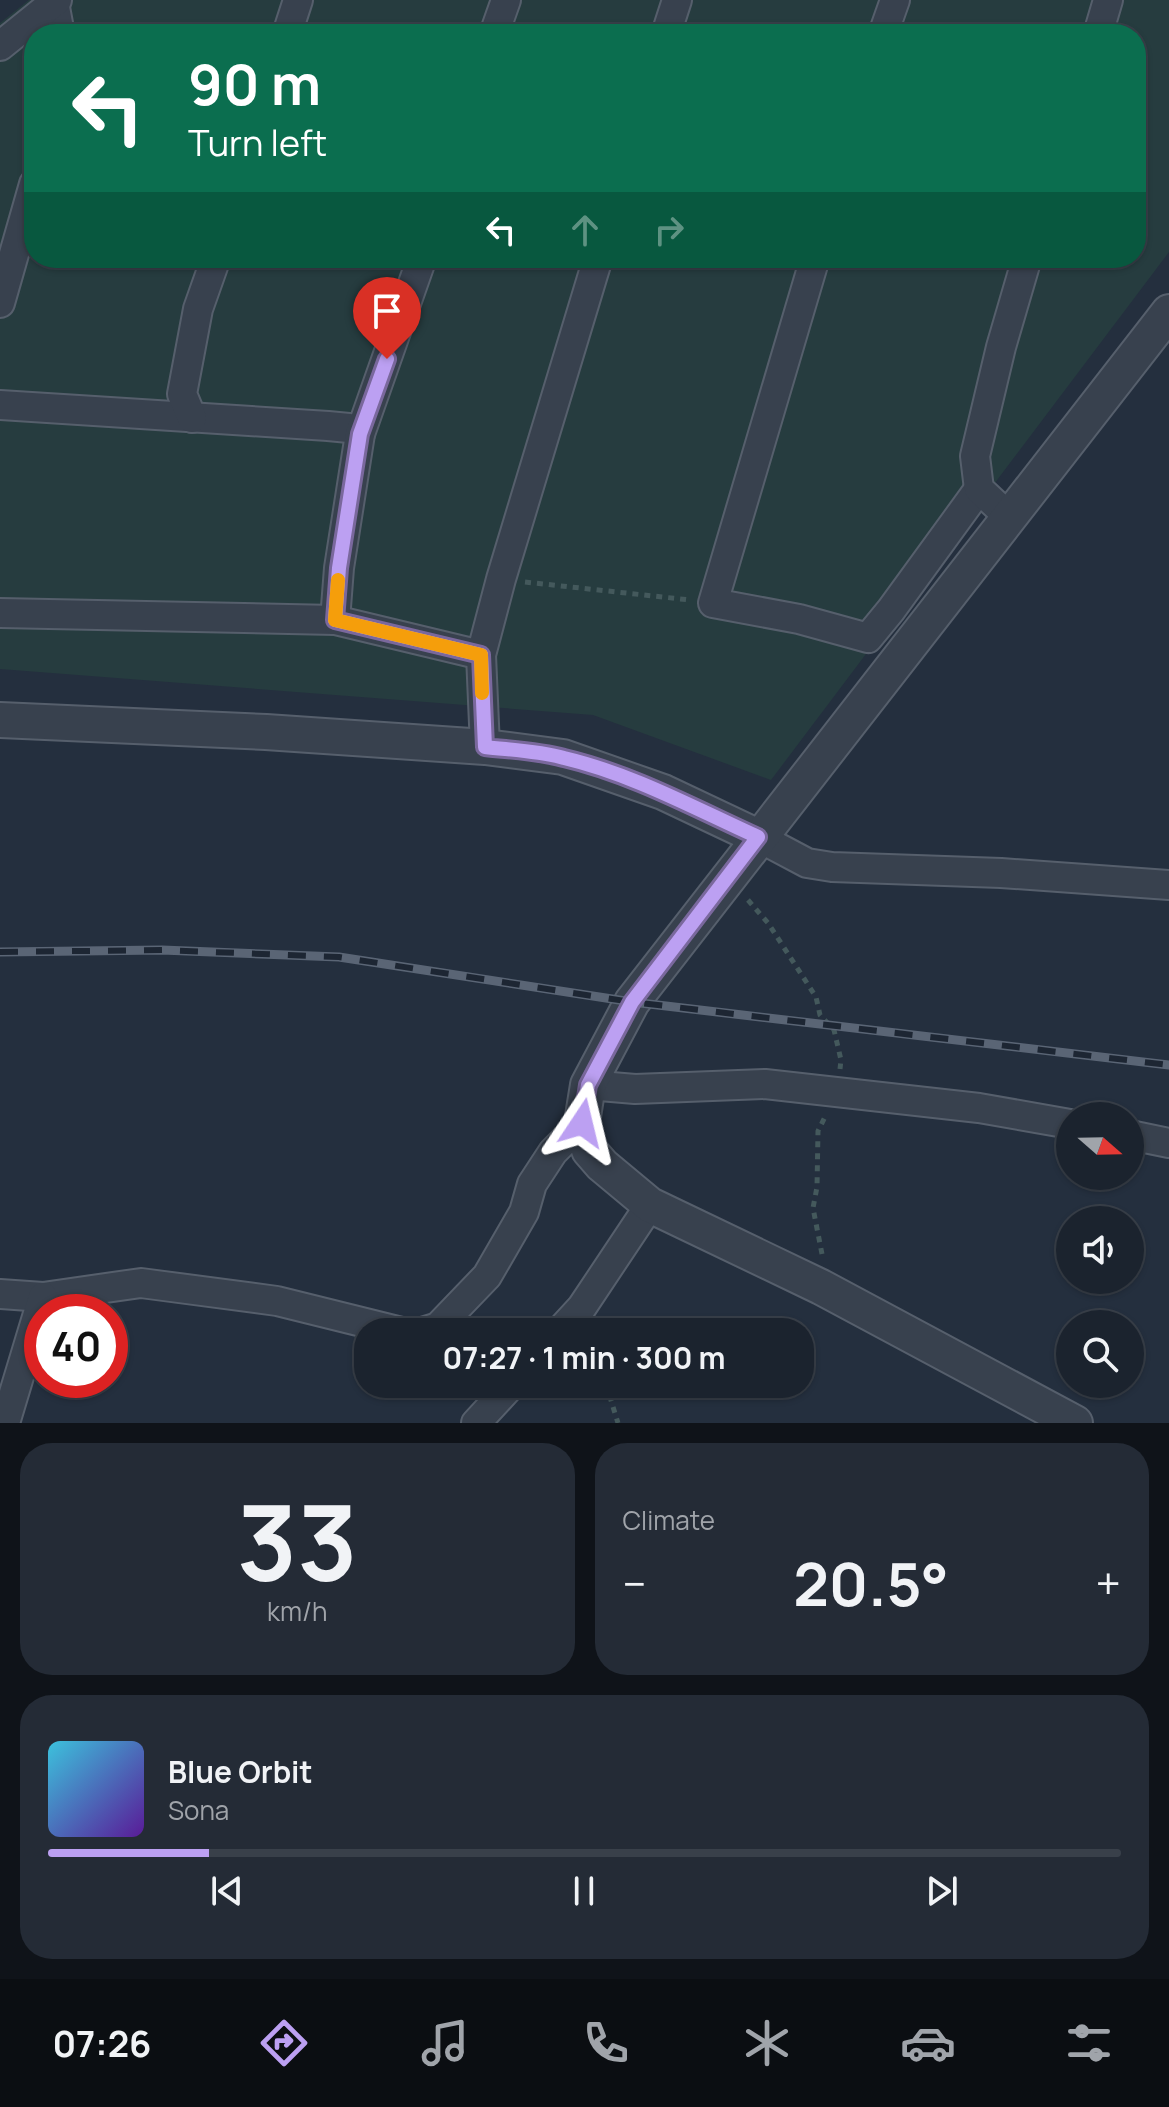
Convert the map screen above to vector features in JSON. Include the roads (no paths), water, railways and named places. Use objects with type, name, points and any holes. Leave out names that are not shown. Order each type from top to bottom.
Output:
[{"type":"street","points":[[290,24],[298,0]]},
{"type":"street","points":[[498,24],[506,0]]},
{"type":"street","points":[[669,24],[677,0]]},
{"type":"street","points":[[887,24],[895,0]]},
{"type":"street","points":[[1101,24],[1108,0]]},
{"type":"street","points":[[55,1],[58,24]]},
{"type":"street","points":[[27,24],[55,1]]},
{"type":"street","points":[[0,46],[24,26]]},
{"type":"street","points":[[0,303],[24,219]]},
{"type":"street","points":[[192,418],[182,394],[198,309],[212,268]]},
{"type":"street","points":[[335,620],[339,568],[360,434],[418,268]]},
{"type":"street","points":[[485,747],[481,655],[595,268]]},
{"type":"street","points":[[812,268],[713,603],[799,619],[868,638],[979,489]]},
{"type":"street","points":[[1009,517],[979,489],[975,456],[1024,268]]},
{"type":"street","points":[[1075,1423],[821,1287],[650,1205],[602,1165],[589,1150],[582,1123],[588,1085],[632,1002],[1169,312]]},
{"type":"street","points":[[0,405],[328,426],[349,428],[360,434]]},
{"type":"street","points":[[0,613],[335,620],[481,655]]},
{"type":"street","points":[[0,720],[266,732],[485,747],[563,757],[663,792],[807,863],[832,867],[1001,873],[1169,885]]},
{"type":"street","points":[[588,1085],[635,1089],[765,1084],[979,1108],[1056,1122]]},
{"type":"street","points":[[447,1318],[487,1276],[524,1212],[532,1184],[553,1152],[582,1123]]},
{"type":"street","points":[[1144,1138],[1169,1143]]},
{"type":"street","points":[[572,1318],[650,1205]]},
{"type":"street","points":[[64,1294],[141,1283],[277,1301],[354,1320]]},
{"type":"street","points":[[0,1294],[24,1296]]},
{"type":"street","points":[[5,1423],[24,1360]]},
{"type":"street","points":[[476,1423],[499,1398]]},
{"type":"railway","points":[[0,952],[162,950],[339,957],[632,1002],[1169,1065]]}]
